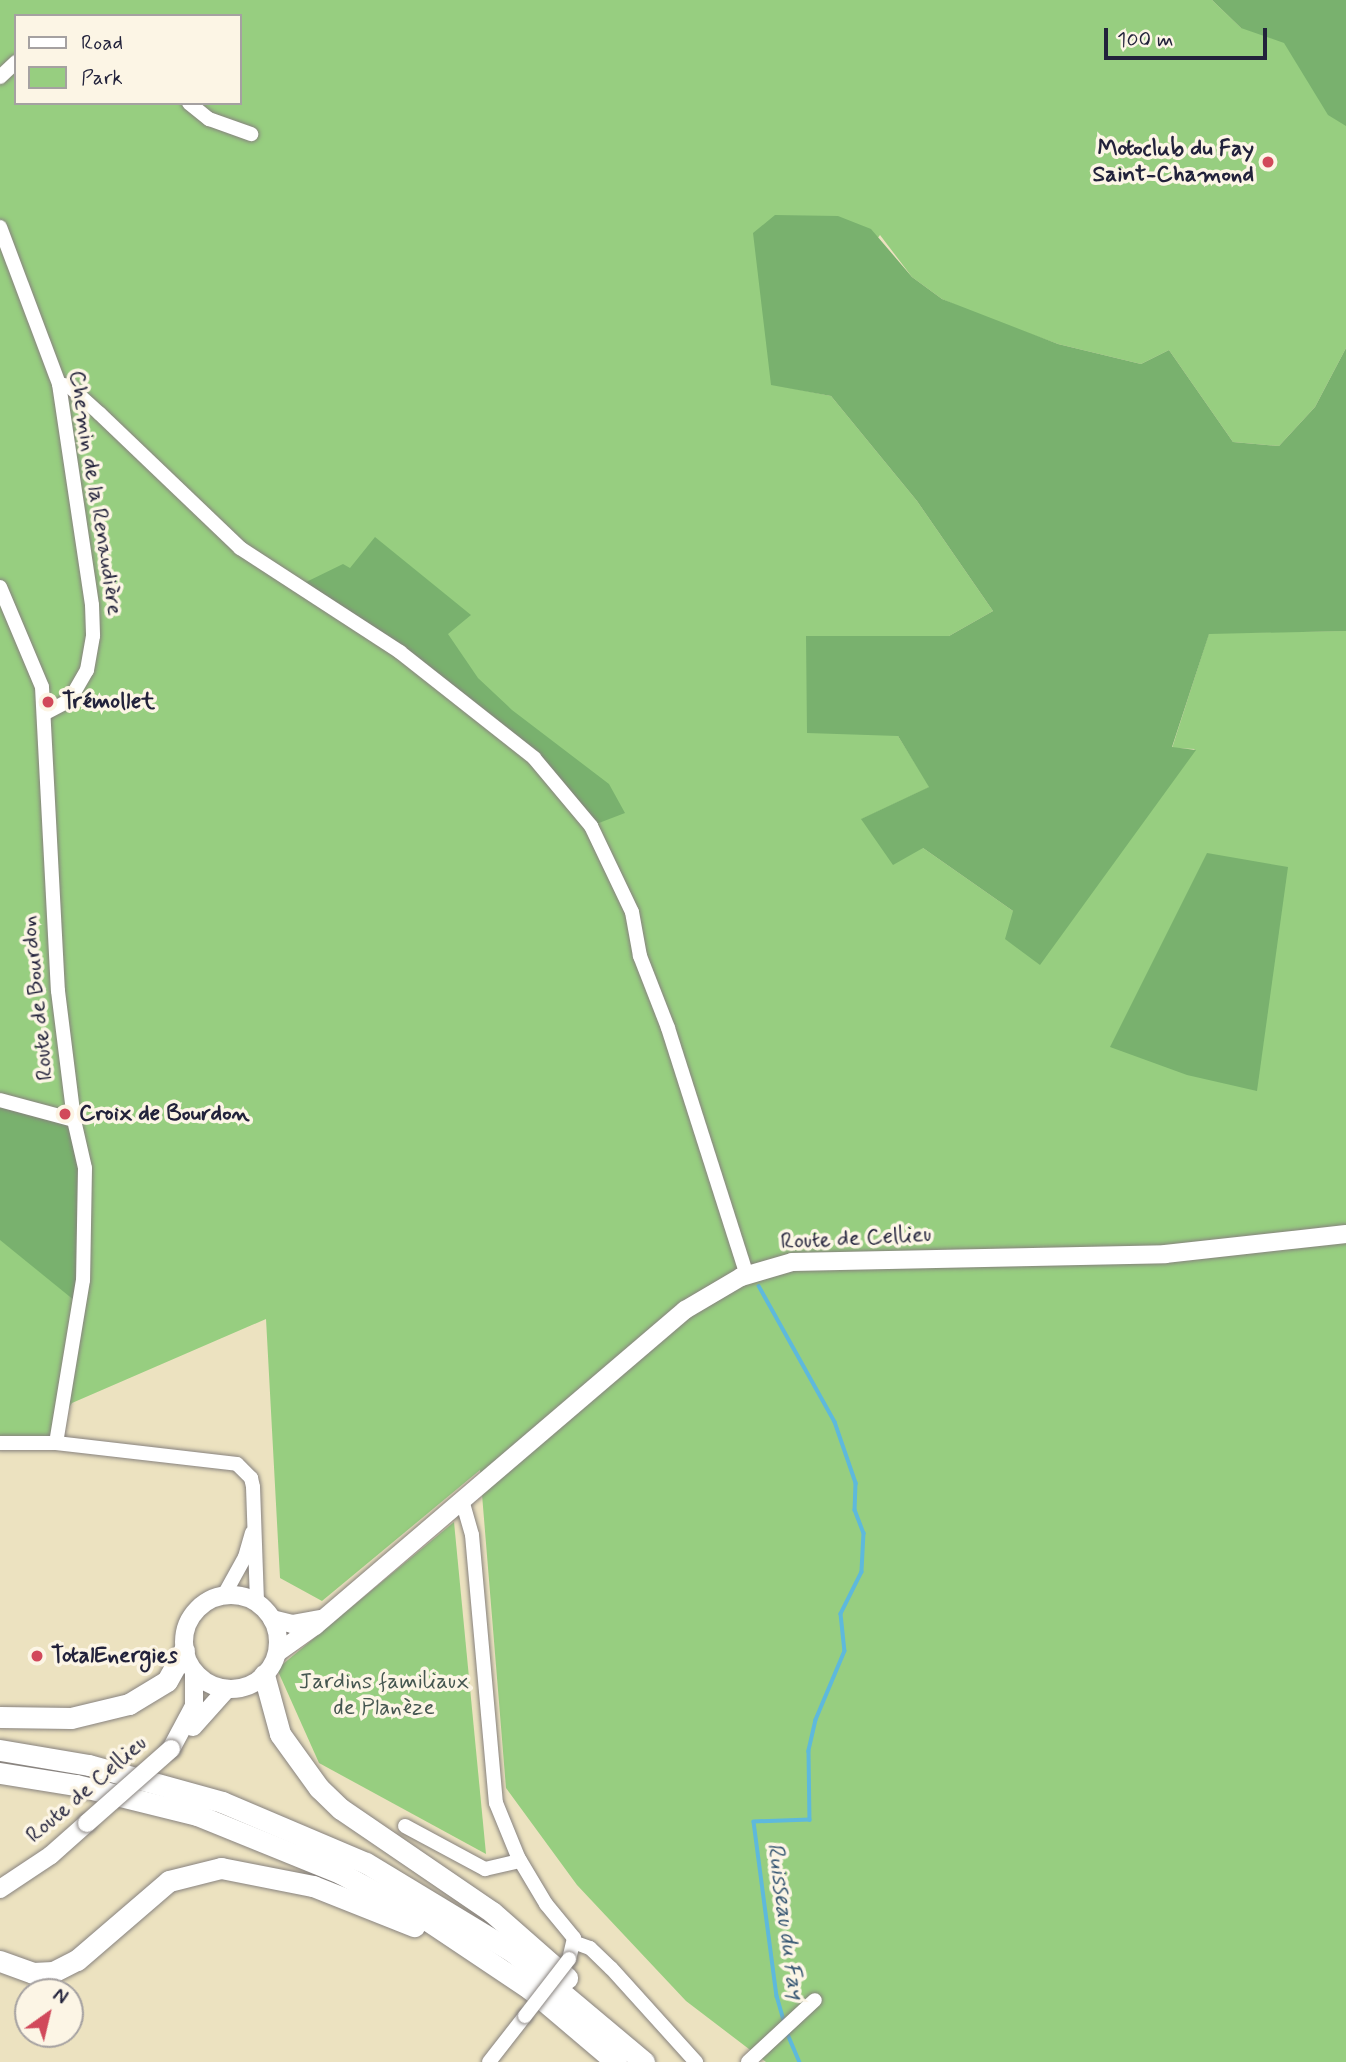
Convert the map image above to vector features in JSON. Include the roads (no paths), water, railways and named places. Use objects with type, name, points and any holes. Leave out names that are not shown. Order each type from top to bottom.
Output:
[{"type":"highway","points":[[0,1717],[71,1718],[129,1704],[167,1681],[184,1650]]},
{"type":"highway","points":[[264,1675],[280,1734],[319,1788],[341,1809],[492,1912],[590,2000],[605,2026]]},
{"type":"highway","points":[[0,1750],[157,1782],[304,1833],[366,1863],[462,1918],[605,2026],[644,2062]]},
{"type":"highway","points":[[0,1773],[148,1802],[264,1840],[389,1898],[496,1966],[616,2062]]},
{"type":"highway","points":[[0,1961],[33,1973],[54,1972],[77,1960],[169,1881],[221,1868],[313,1886],[496,1966]]},
{"type":"main road","name":"Route de Cellieu","points":[[277,1653],[324,1618],[685,1310],[747,1276],[792,1262],[1165,1254],[1346,1234]]},
{"type":"main road","points":[[224,1595],[257,1603],[272,1619],[277,1653],[264,1675],[253,1684],[227,1689],[194,1672],[184,1650],[191,1615],[201,1604],[224,1595]]},
{"type":"main road","name":"Route de Cellieu","points":[[272,1619],[292,1625],[324,1618]]},
{"type":"main road","name":"Route de Cellieu","points":[[171,1749],[194,1706],[194,1672]]},
{"type":"main road","name":"Route de Cellieu","points":[[0,1889],[51,1856],[171,1749],[227,1689]]},
{"type":"street","points":[[0,77],[14,64]]},
{"type":"street","points":[[192,105],[209,119],[251,134]]},
{"type":"street","name":"Chemin de la Renaudière","points":[[0,227],[59,384],[93,636],[79,687],[70,700],[46,713]]},
{"type":"street","points":[[59,384],[69,386],[90,405],[240,548],[388,644],[534,758],[591,826],[632,912],[640,956],[668,1028],[747,1276]]},
{"type":"street","name":"Route de Bourdon","points":[[0,587],[42,687],[46,713],[51,905],[74,1119],[85,1168],[83,1280],[52,1444]]},
{"type":"street","points":[[0,1100],[74,1119]]},
{"type":"street","points":[[0,1443],[52,1444],[237,1464],[251,1478],[257,1603]]},
{"type":"street","points":[[462,1500],[472,1535],[496,1803],[520,1861],[576,1943],[585,1944],[611,1968],[696,2062]]},
{"type":"street","points":[[224,1595],[246,1557],[254,1521]]},
{"type":"street","points":[[405,1826],[485,1869],[520,1861]]},
{"type":"street","points":[[489,2062],[569,1959],[576,1943]]},
{"type":"street","points":[[748,2062],[815,2000]]},
{"type":"waterway","name":"Ruisseau du Fay","points":[[759,1286],[835,1422],[856,1483],[855,1510],[864,1533],[862,1572],[841,1614],[845,1651],[816,1720],[809,1751],[810,1820],[754,1822],[777,1996],[784,2021]]},
{"type":"waterway","name":"Ruisseau du Fay","points":[[787,2032],[800,2062]]},
{"type":"place","name":"Motoclub du Fay Saint-Chamond","points":[[1268,162]]},
{"type":"place","name":"Trémollet","points":[[48,702]]},
{"type":"place","name":"Croix de Bourdon","points":[[65,1114]]},
{"type":"place","name":"TotalEnergies","points":[[37,1656]]},
{"type":"park label","name":"Jardins familiaux de Planèze","points":[[384,1695]]}]
